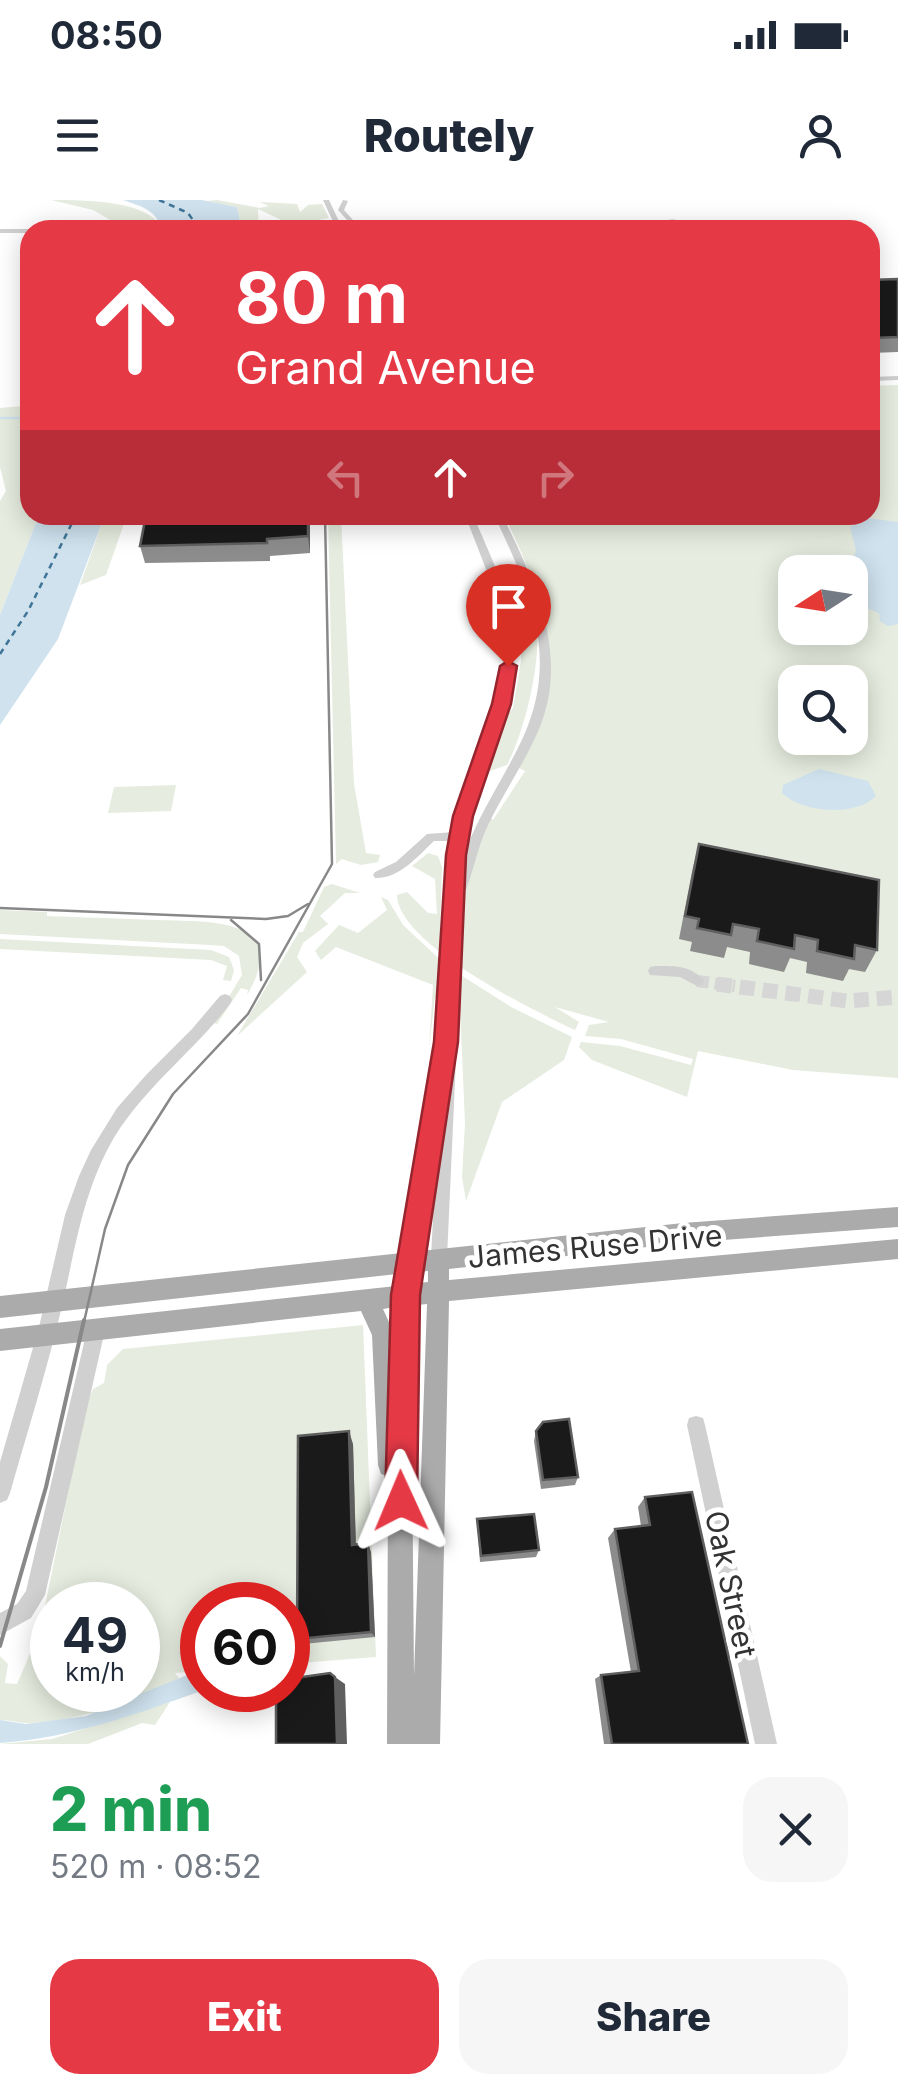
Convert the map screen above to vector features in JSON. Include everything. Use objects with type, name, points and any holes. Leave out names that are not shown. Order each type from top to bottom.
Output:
[{"type":"main road","name":"James Ruse Drive","points":[[0,1307],[408,1261],[898,1217]]},
{"type":"main road","name":"James Ruse Drive","points":[[0,1340],[406,1295],[898,1249]]},
{"type":"main road","points":[[426,1744],[439,1258]]},
{"type":"main road","points":[[401,1744],[401,1501],[408,1261]]},
{"type":"main road","points":[[367,1299],[382,1328],[388,1460],[401,1501]]},
{"type":"street","points":[[335,220],[326,201],[345,200],[341,210],[353,220]]},
{"type":"street","points":[[334,217],[350,216]]},
{"type":"street","points":[[439,1258],[450,1085],[447,1028],[452,937],[465,812],[502,704],[510,652],[503,600],[472,525]]},
{"type":"street","points":[[462,843],[535,724],[544,687],[542,623],[521,560],[503,525]]},
{"type":"street","points":[[490,564],[521,560]]},
{"type":"street","points":[[465,812],[482,780],[491,775],[506,777]]},
{"type":"street","points":[[379,875],[400,866],[414,852],[462,843]]},
{"type":"street","points":[[655,971],[683,972],[697,981]]},
{"type":"street","points":[[0,1493],[46,1336],[75,1198],[110,1131],[137,1094],[206,1025],[225,1000]]},
{"type":"street","points":[[408,1261],[447,1028]]},
{"type":"street","points":[[0,1625],[24,1611],[35,1594],[96,1330]]},
{"type":"street","name":"Oak Street","points":[[696,1425],[766,1744]]},
{"type":"shaded area","points":[[51,200],[131,207],[155,220],[110,220],[93,210]]},
{"type":"shaded area","points":[[206,201],[260,208],[269,206],[260,202],[297,204],[300,212],[308,205],[322,204],[329,218],[281,220],[258,209],[259,220],[240,220],[237,207]]},
{"type":"shaded area","points":[[898,385],[898,1078],[793,1070],[698,1051],[687,1097],[592,1060],[579,1047],[581,1042],[620,1046],[691,1065],[693,1059],[621,1039],[585,1036],[589,1025],[609,1022],[555,1007],[579,1022],[575,1030],[530,1008],[443,954],[403,914],[397,895],[407,892],[428,913],[437,914],[435,879],[412,866],[428,853],[438,856],[442,867],[440,931],[460,942],[466,884],[490,816],[493,820],[525,771],[519,768],[544,701],[547,640],[532,580],[509,525],[880,525],[880,386]]},
{"type":"shaded area","points":[[20,406],[20,525],[35,525],[0,615],[0,501],[6,491],[0,467],[0,408]]},
{"type":"shaded area","points":[[101,525],[124,525],[106,575],[80,585]]},
{"type":"shaded area","points":[[328,525],[341,525],[354,784],[366,853],[380,855],[378,862],[361,865],[342,859],[336,864]]},
{"type":"shaded area","points":[[500,567],[513,567],[527,584],[535,606],[536,663],[516,746],[507,765],[484,773],[501,723],[513,708],[521,661],[521,637],[498,572]]},
{"type":"shaded area","points":[[176,785],[171,811],[108,813],[114,787]]},
{"type":"shaded area","points":[[332,884],[360,893],[345,893],[320,916],[328,924],[303,943],[297,957],[307,972],[237,1036],[299,932],[303,932],[324,887]]},
{"type":"shaded area","points":[[381,897],[388,900],[403,925],[448,967],[511,1007],[572,1037],[564,1060],[502,1102],[466,1201],[462,1177],[465,1123],[460,1007],[435,997],[429,1049],[433,985],[336,947],[321,960],[315,951],[339,925],[358,933],[387,910]]},
{"type":"shaded area","points":[[0,910],[47,912],[47,916],[217,923],[251,936],[259,949],[259,969],[247,995],[248,990],[241,988],[217,1024],[213,1023],[242,975],[239,956],[224,946],[0,934]]},
{"type":"shaded area","points":[[0,939],[211,950],[229,957],[234,970],[231,981],[223,980],[227,966],[211,960],[0,949]]},
{"type":"shaded area","points":[[363,1325],[376,1657],[310,1662],[310,1582],[180,1582],[180,1673],[175,1673],[179,1678],[160,1688],[160,1582],[50,1582],[86,1405],[93,1389],[104,1383],[107,1365],[123,1349]]},
{"type":"shaded area","points":[[30,1654],[30,1712],[96,1712],[32,1723],[0,1720],[0,1656],[8,1664],[5,1683],[17,1684]]},
{"type":"shaded area","points":[[170,1702],[155,1725],[142,1723],[88,1744],[0,1744],[52,1739],[138,1712],[160,1712],[160,1705]]},
{"type":"water","points":[[123,200],[202,200],[237,207],[240,220],[157,220],[142,207]]},
{"type":"water","points":[[880,520],[898,522],[898,624],[888,626],[880,621],[879,613],[868,609],[868,555],[855,555],[850,527],[880,525]]},
{"type":"water","points":[[35,525],[101,525],[58,639],[0,725],[0,615]]},
{"type":"water","points":[[819,769],[868,781],[876,796],[856,807],[829,810],[802,805],[782,793],[783,785]]},
{"type":"water","points":[[180,1678],[180,1698],[160,1705],[160,1686]]},
{"type":"water","points":[[96,1712],[141,1712],[78,1730],[0,1743],[0,1720],[26,1724]]},
{"type":"building","points":[[898,279],[898,337],[880,338],[880,280]]},
{"type":"building","points":[[144,525],[308,525],[308,536],[267,539],[267,543],[140,546]]},
{"type":"building","points":[[699,844],[879,880],[877,950],[855,945],[854,959],[817,951],[818,940],[795,935],[794,949],[757,941],[759,929],[733,924],[731,935],[697,928],[699,919],[685,916]]},
{"type":"building","points":[[569,1419],[578,1477],[543,1480],[536,1431],[543,1422]]},
{"type":"building","points":[[349,1431],[352,1545],[368,1543],[371,1632],[310,1638],[310,1582],[297,1582],[298,1436]]},
{"type":"building","points":[[692,1492],[748,1744],[612,1744],[601,1675],[639,1671],[615,1529],[650,1525],[645,1497]]},
{"type":"building","points":[[534,1514],[539,1550],[481,1556],[477,1519]]},
{"type":"building","points":[[330,1673],[335,1677],[337,1744],[276,1744],[276,1712],[310,1712],[310,1676]]},
{"type":"waterway","points":[[0,418],[20,418]]},
{"type":"ferry route","points":[[159,200],[188,213],[193,220]]},
{"type":"ferry route","points":[[0,654],[28,611],[71,525]]},
{"type":"tunnel","points":[[697,981],[735,986]]},
{"type":"tunnel","points":[[717,984],[847,1001],[898,997]]},
{"type":"tram line","points":[[84,1322],[105,1229],[128,1165],[173,1094],[248,1014],[332,864],[325,525]]},
{"type":"tram line","points":[[0,908],[266,919],[288,916],[308,904]]},
{"type":"tram line","points":[[231,920],[259,944],[261,980]]},
{"type":"tram line","points":[[0,1646],[46,1487],[84,1320]]},
{"type":"route","points":[[401,1501],[408,1261],[446,1042],[456,855],[463,816],[502,704],[508,666]]}]
